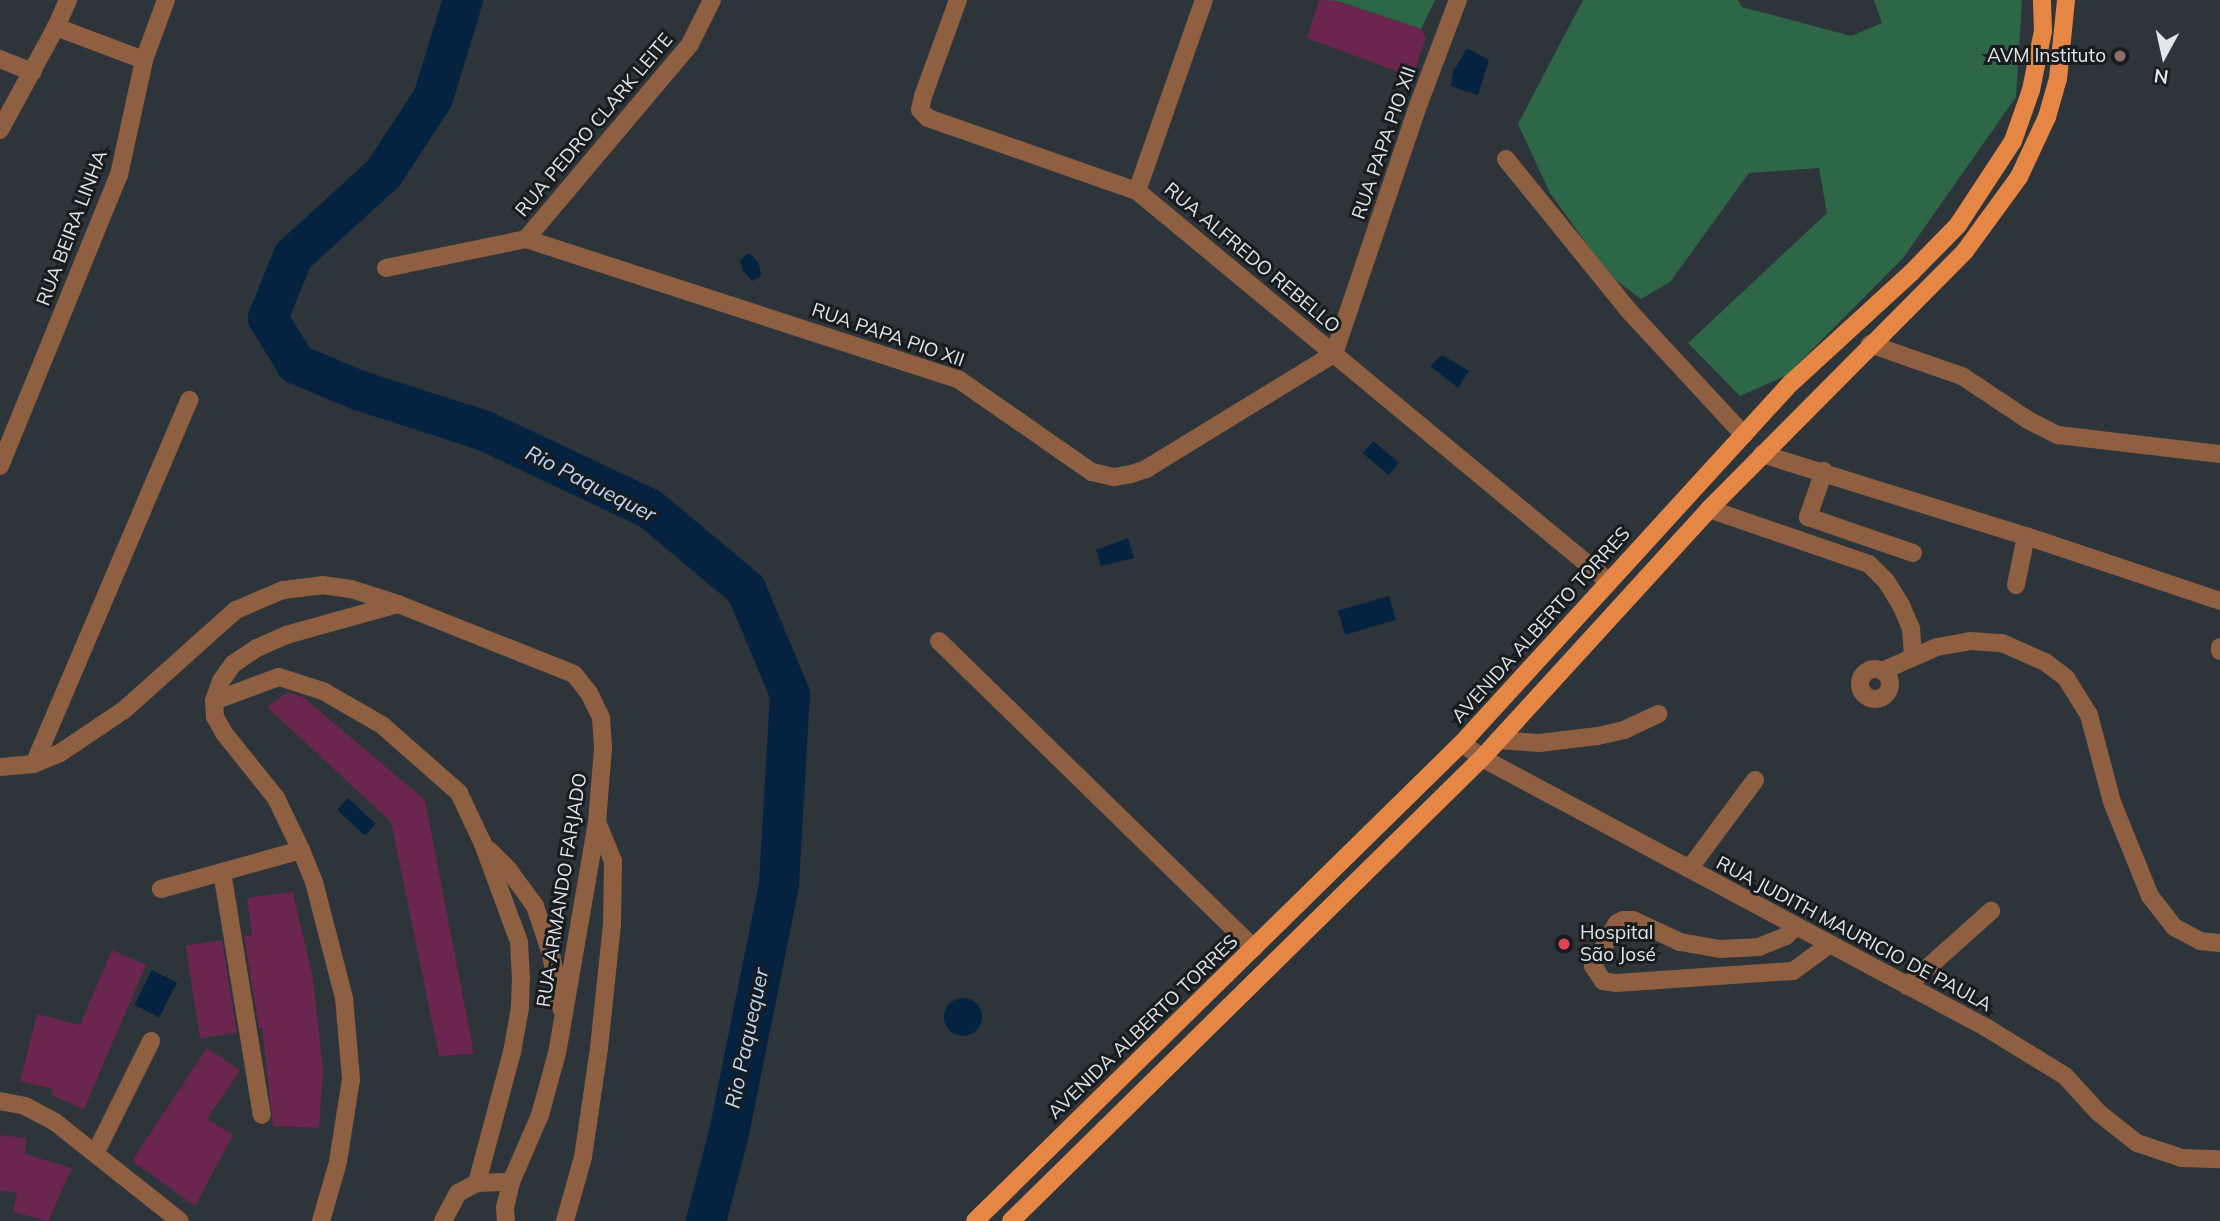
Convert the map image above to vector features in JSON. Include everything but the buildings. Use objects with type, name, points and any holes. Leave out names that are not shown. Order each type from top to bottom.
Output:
[{"type":"main road","name":"AVENIDA ALBERTO TORRES","points":[[975,1221],[1462,743],[1791,383],[1911,273],[1958,225],[2013,141],[2031,90],[2043,32],[2042,0]]},
{"type":"main road","points":[[1011,1221],[1482,758],[1709,509],[1965,251],[2019,177],[2053,103],[2064,33],[2066,0]]},
{"type":"street","points":[[0,130],[33,72],[68,0]]},
{"type":"street","name":"RUA BEIRA LINHA","points":[[0,466],[119,175],[144,60],[166,0]]},
{"type":"street","name":"RUA PEDRO CLARK LEITE","points":[[526,239],[690,44],[712,0]]},
{"type":"street","name":"RUA ALFREDO REBELLO","points":[[958,0],[923,96],[920,110],[928,118],[1137,191],[1608,581]]},
{"type":"street","points":[[1137,191],[1204,0]]},
{"type":"street","name":"RUA PAPA PIO XII","points":[[386,268],[526,239],[958,379],[1092,472],[1114,477],[1146,469],[1334,354],[1419,103],[1458,0]]},
{"type":"street","points":[[56,27],[144,60]]},
{"type":"street","points":[[0,59],[33,72]]},
{"type":"street","points":[[1506,159],[1630,312],[1744,435]]},
{"type":"street","points":[[1870,344],[1962,376],[2028,420],[2058,435],[2220,454]]},
{"type":"street","points":[[0,767],[34,764],[189,400]]},
{"type":"street","points":[[1762,454],[1824,471],[2220,601]]},
{"type":"street","points":[[1824,471],[1808,517],[1913,553]]},
{"type":"street","points":[[1709,509],[1869,564],[1886,581],[1901,605],[1911,628],[1913,656]]},
{"type":"street","points":[[2015,585],[2026,536]]},
{"type":"street","name":"RUA ARMANDO FARJADO","points":[[34,764],[60,753],[124,709],[236,610],[283,590],[322,585],[351,589],[398,604],[575,674],[589,693],[601,718],[603,748],[597,822],[563,1018],[540,1115],[512,1182],[505,1208],[506,1221]]},
{"type":"street","points":[[321,1221],[338,1162],[351,1079],[344,998],[314,882],[301,850],[276,797],[223,733],[215,718],[214,701],[233,664],[257,648],[286,635],[398,604]]},
{"type":"street","points":[[939,641],[1254,948]]},
{"type":"street","points":[[1882,671],[1937,647],[1970,641],[2002,643],[2045,662],[2066,678],[2089,715],[2112,802],[2150,896],[2174,927],[2200,940],[2220,943]]},
{"type":"street","points":[[214,701],[279,677],[323,691],[382,726],[459,793],[483,844],[519,942],[520,987],[513,1052],[477,1183]]},
{"type":"street","points":[[1498,740],[1539,743],[1598,736],[1624,730],[1659,715]]},
{"type":"street","name":"RUA JUDITH MAURICIO DE PAULA","points":[[1462,743],[1482,758],[1908,986],[2064,1076],[2099,1113],[2137,1143],[2182,1158],[2220,1159]]},
{"type":"street","points":[[1689,869],[1755,780]]},
{"type":"street","points":[[565,1221],[583,1157],[600,1048],[612,925],[613,861],[597,822]]},
{"type":"street","points":[[483,844],[508,869],[535,906],[551,954],[563,1018]]},
{"type":"street","points":[[160,889],[301,850]]},
{"type":"street","points":[[222,872],[262,1115]]},
{"type":"street","points":[[1908,986],[1991,911]]},
{"type":"street","points":[[1796,926],[1786,936],[1759,947],[1720,949],[1680,942],[1633,920],[1623,919],[1617,923],[1593,966],[1602,981],[1616,984],[1793,971],[1830,944]]},
{"type":"street","points":[[96,1152],[152,1041]]},
{"type":"street","points":[[0,1101],[25,1107],[55,1122],[96,1152],[150,1200],[180,1221]]},
{"type":"street","points":[[443,1221],[458,1193],[477,1183],[512,1182]]},
{"type":"green space","points":[[1319,0],[1435,0],[1421,29],[1337,1]]},
{"type":"green space","points":[[1583,0],[1738,0],[1742,7],[1851,36],[1882,23],[1874,0],[2022,0],[2016,97],[1903,258],[1787,375],[1740,396],[1688,343],[1827,213],[1819,168],[1749,173],[1670,282],[1641,299],[1609,275],[1550,193],[1518,124]]},
{"type":"water","points":[[1467,48],[1489,60],[1478,95],[1451,86],[1453,72]]},
{"type":"water","points":[[749,253],[759,263],[761,276],[752,281],[743,271],[740,260]]},
{"type":"water","points":[[1442,355],[1469,371],[1458,388],[1430,366]]},
{"type":"water","points":[[1373,441],[1399,463],[1389,475],[1363,453]]},
{"type":"water","points":[[1128,538],[1134,558],[1101,566],[1096,550]]},
{"type":"water","points":[[1389,596],[1396,620],[1345,635],[1338,611]]},
{"type":"water","points":[[348,798],[376,824],[365,836],[337,810]]},
{"type":"water","points":[[152,970],[177,983],[159,1017],[134,1005]]},
{"type":"water","points":[[963,998],[977,1003],[982,1017],[977,1031],[963,1036],[949,1031],[944,1017],[949,1003]]},
{"type":"waterway","name":"Rio Paquequer","points":[[463,0],[433,98],[384,173],[293,256],[268,318],[296,364],[358,390],[485,431],[650,509],[746,589],[790,694],[779,885],[728,1137],[706,1221]]},
{"type":"place","name":"AVM Instituto","points":[[2120,56]]},
{"type":"place","name":"Hospital São José","points":[[1564,944]]}]
